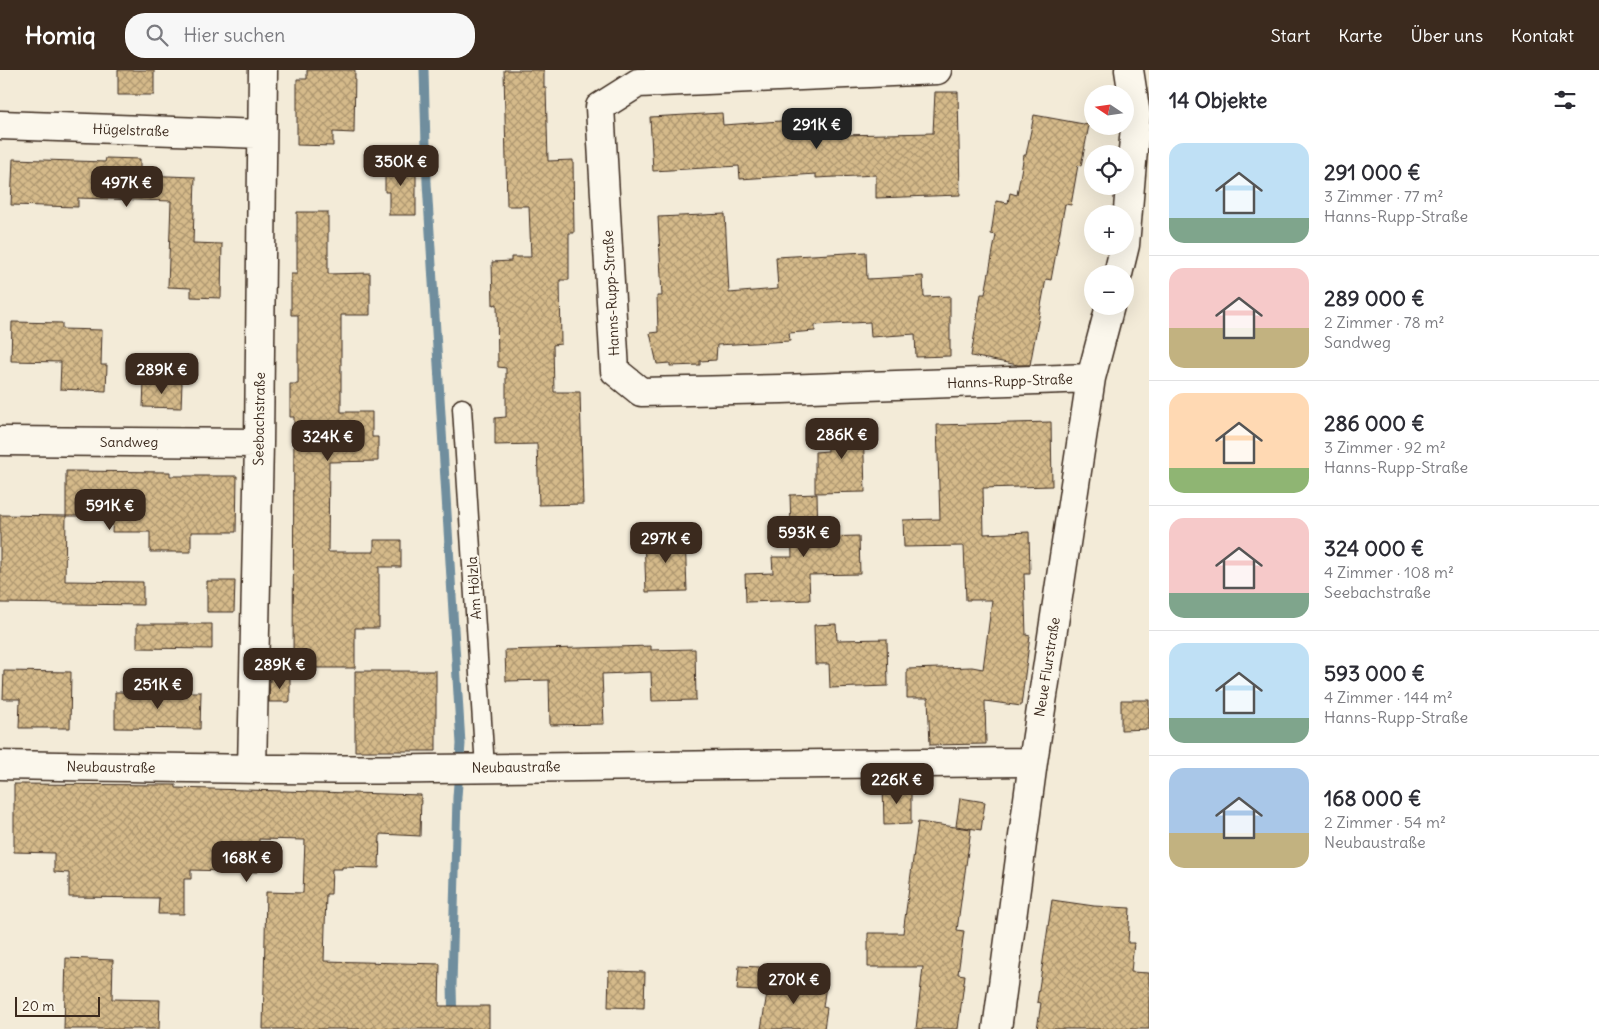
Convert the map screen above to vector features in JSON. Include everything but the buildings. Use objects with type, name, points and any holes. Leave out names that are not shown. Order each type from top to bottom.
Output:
[{"type":"street","name":"Seebachstraße","points":[[252,769],[259,442],[263,70]]},
{"type":"street","name":"Hanns-Rupp-Straße","points":[[937,70],[638,83],[600,107],[615,371],[641,392],[1091,378]]},
{"type":"street","points":[[1120,265],[1126,245],[1136,114],[1129,70]]},
{"type":"street","name":"Hügelstraße","points":[[0,125],[262,134]]},
{"type":"street","name":"Neue Flurstraße","points":[[997,1029],[1033,762],[1091,378],[1108,315]]},
{"type":"street","name":"Sandweg","points":[[0,441],[259,442]]},
{"type":"street","name":"Neubaustraße","points":[[0,765],[252,769],[432,769],[878,762],[1033,762]]},
{"type":"lane","name":"Am Hölzla","points":[[462,408],[485,768]]},
{"type":"waterway","points":[[424,70],[427,183],[461,744],[457,797],[452,985],[453,1029]]}]
